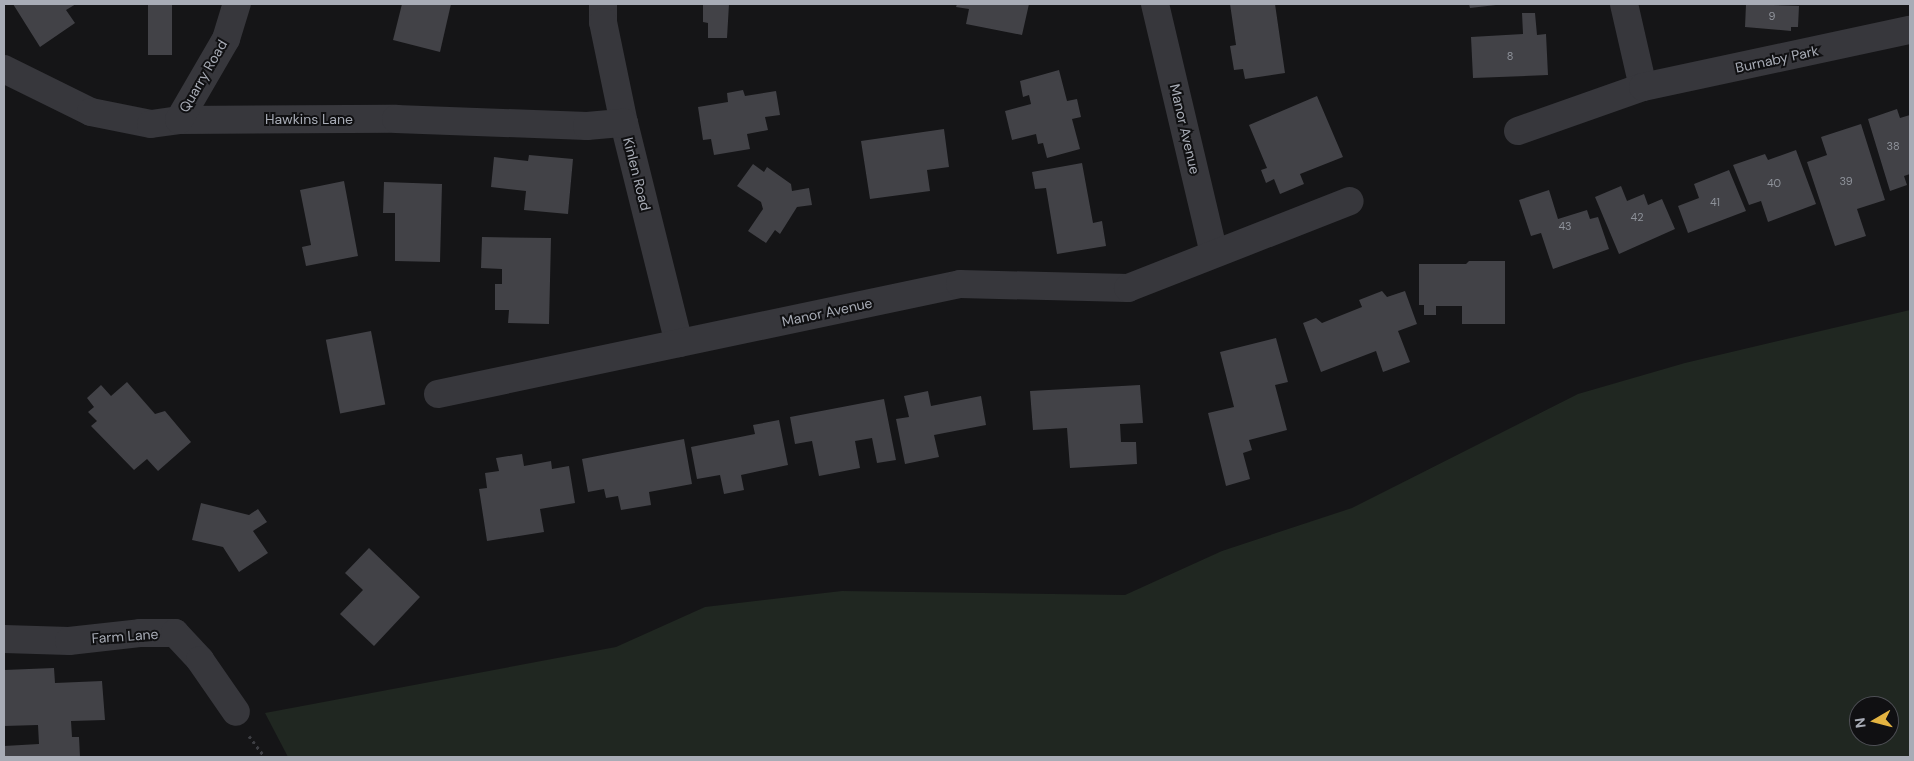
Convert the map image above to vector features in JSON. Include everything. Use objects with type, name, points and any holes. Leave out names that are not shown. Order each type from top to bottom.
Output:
[{"type":"street","name":"Quarry Road","points":[[179,120],[226,39],[237,4]]},
{"type":"street","name":"Kinlen Road","points":[[604,4],[603,22],[624,123],[679,343]]},
{"type":"street","name":"Manor Avenue","points":[[1155,4],[1214,253]]},
{"type":"street","points":[[1624,4],[1643,87]]},
{"type":"street","name":"Burnaby Park","points":[[1518,132],[1643,87],[1910,30]]},
{"type":"street","name":"Hawkins Lane","points":[[4,70],[90,112],[151,124],[179,120],[396,119],[587,126],[624,123]]},
{"type":"street","name":"Manor Avenue","points":[[438,394],[960,284],[1128,288],[1350,201]]},
{"type":"street","name":"Farm Lane","points":[[4,639],[70,641],[140,633],[175,633],[200,660],[236,712]]},
{"type":"shaded area","points":[[1910,310],[1910,757],[288,757],[265,713],[616,647],[705,607],[842,591],[1125,595],[1222,551],[1352,508],[1578,394],[1685,363]]},
{"type":"building","points":[[13,4],[76,4],[66,10],[75,23],[40,47]]},
{"type":"building","points":[[148,4],[172,4],[172,55],[148,55]]},
{"type":"building","points":[[402,4],[451,4],[440,52],[393,40]]},
{"type":"building","points":[[703,4],[729,4],[727,38],[708,38],[708,23],[703,22]]},
{"type":"building","points":[[957,4],[1029,4],[1022,35],[966,24],[969,9],[956,7]]},
{"type":"building","points":[[1230,4],[1275,4],[1285,73],[1245,79],[1243,69],[1234,70],[1230,46],[1236,45]]},
{"type":"building","points":[[1469,4],[1496,4],[1496,5],[1470,8]]},
{"type":"building","points":[[1746,4],[1799,6],[1798,27],[1791,27],[1791,31],[1745,27]]},
{"type":"building","points":[[1522,13],[1535,13],[1537,35],[1546,34],[1548,75],[1473,78],[1471,37],[1523,34]]},
{"type":"building","points":[[1059,70],[1067,101],[1077,99],[1081,117],[1072,119],[1080,149],[1047,158],[1043,143],[1038,144],[1036,134],[1012,140],[1005,111],[1031,104],[1029,95],[1023,97],[1020,81]]},
{"type":"building","points":[[743,90],[745,96],[776,91],[780,115],[765,117],[768,130],[747,134],[750,149],[714,155],[711,139],[703,140],[698,107],[728,102],[727,93]]},
{"type":"building","points":[[1317,96],[1343,157],[1300,174],[1304,184],[1280,194],[1274,179],[1266,183],[1261,170],[1267,168],[1249,125]]},
{"type":"building","points":[[1897,109],[1900,118],[1910,115],[1910,174],[1904,176],[1907,185],[1890,191],[1868,119]]},
{"type":"building","points":[[1861,124],[1885,200],[1857,209],[1866,236],[1835,246],[1807,162],[1827,155],[1821,137]]},
{"type":"building","points":[[944,129],[949,167],[927,170],[930,191],[870,199],[861,141]]},
{"type":"building","points":[[1796,150],[1816,204],[1768,222],[1761,201],[1749,205],[1733,165],[1765,154],[1768,160]]},
{"type":"building","points":[[529,155],[573,159],[568,214],[524,210],[526,191],[491,187],[494,157],[528,161]]},
{"type":"building","points":[[1082,163],[1093,223],[1102,221],[1106,246],[1057,254],[1046,188],[1035,189],[1032,172]]},
{"type":"building","points":[[753,164],[764,172],[767,167],[791,184],[792,191],[809,188],[812,205],[797,207],[780,234],[775,230],[766,243],[748,231],[763,209],[761,202],[737,186]]},
{"type":"building","points":[[1729,170],[1746,211],[1688,233],[1678,206],[1699,198],[1694,184]]},
{"type":"building","points":[[344,181],[358,256],[306,266],[302,247],[311,245],[300,190]]},
{"type":"building","points":[[384,182],[442,184],[440,262],[395,261],[395,213],[383,213]]},
{"type":"building","points":[[1621,186],[1627,201],[1644,194],[1648,205],[1662,199],[1675,229],[1619,254],[1595,197]]},
{"type":"building","points":[[1549,190],[1558,219],[1587,210],[1590,219],[1598,217],[1609,249],[1553,269],[1541,233],[1531,236],[1519,200]]},
{"type":"building","points":[[482,237],[551,238],[549,324],[508,323],[509,310],[495,310],[495,284],[502,284],[502,269],[481,268]]},
{"type":"building","points":[[1469,261],[1505,261],[1505,324],[1462,324],[1462,306],[1436,306],[1436,315],[1424,315],[1424,305],[1419,305],[1419,264],[1466,264]]},
{"type":"building","points":[[1382,291],[1387,297],[1405,291],[1417,324],[1398,331],[1410,362],[1383,372],[1376,351],[1321,372],[1303,323],[1316,318],[1322,323],[1362,307],[1359,300]]},
{"type":"building","points":[[371,331],[385,405],[340,413],[326,340]]},
{"type":"building","points":[[1276,338],[1288,382],[1275,385],[1287,430],[1249,440],[1252,450],[1243,453],[1250,479],[1226,486],[1208,413],[1234,407],[1220,352]]},
{"type":"building","points":[[127,382],[155,414],[165,411],[191,442],[158,471],[147,459],[134,470],[91,426],[97,421],[88,412],[94,407],[87,398],[101,385],[111,396]]},
{"type":"building","points":[[1140,385],[1143,423],[1120,424],[1121,442],[1136,442],[1137,464],[1070,468],[1067,428],[1033,430],[1030,391]]},
{"type":"building","points":[[928,391],[931,406],[981,396],[986,425],[934,435],[939,457],[905,464],[896,419],[909,417],[904,396]]},
{"type":"building","points":[[884,399],[896,460],[877,463],[872,438],[855,441],[860,468],[819,476],[812,441],[795,444],[790,417]]},
{"type":"building","points":[[779,420],[788,465],[741,475],[744,490],[724,494],[720,475],[697,479],[691,447],[755,434],[753,425]]},
{"type":"building","points":[[684,439],[692,484],[649,492],[651,505],[621,510],[618,496],[606,498],[604,489],[588,492],[582,459]]},
{"type":"building","points":[[522,454],[524,466],[551,461],[552,469],[569,466],[575,503],[540,509],[544,532],[487,541],[479,489],[487,488],[485,473],[499,471],[496,458]]},
{"type":"building","points":[[201,503],[249,515],[258,509],[267,522],[253,531],[268,553],[239,572],[223,547],[192,540]]},
{"type":"building","points":[[369,548],[420,597],[374,646],[340,614],[363,590],[345,573]]},
{"type":"building","points":[[54,668],[55,683],[102,681],[105,720],[71,721],[72,737],[79,737],[80,757],[4,757],[4,746],[39,744],[38,725],[4,726],[4,670]]}]
